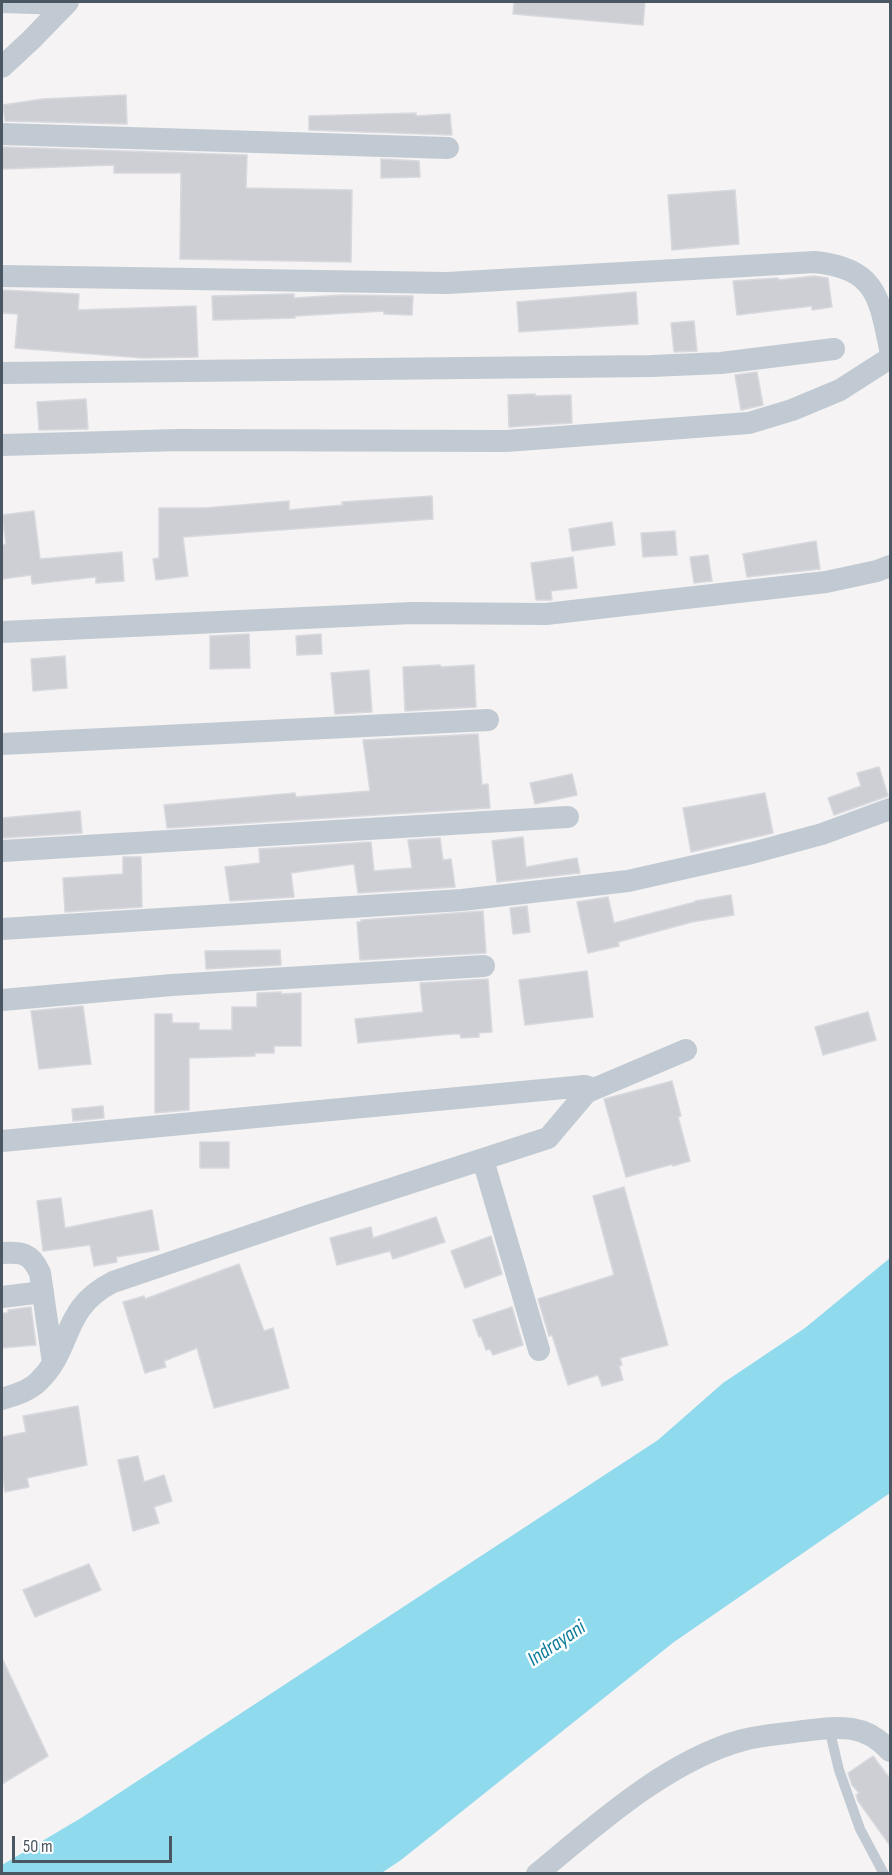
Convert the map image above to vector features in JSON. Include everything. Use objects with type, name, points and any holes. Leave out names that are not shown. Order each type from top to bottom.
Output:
[{"type":"street","points":[[2,2],[67,3]]},
{"type":"street","points":[[2,67],[67,3]]},
{"type":"street","points":[[2,134],[448,148]]},
{"type":"street","points":[[2,276],[447,283],[815,262],[836,264],[855,271],[868,284],[887,318],[891,349]]},
{"type":"street","points":[[2,373],[652,366],[721,363],[834,350]]},
{"type":"street","points":[[2,445],[179,440],[506,441],[749,423],[792,410],[840,390],[891,358]]},
{"type":"street","points":[[2,632],[412,613],[546,614],[825,582],[891,566]]},
{"type":"street","points":[[2,744],[488,720]]},
{"type":"street","points":[[2,928],[462,900],[616,882],[752,853],[822,834],[891,809]]},
{"type":"street","points":[[2,851],[568,817]]},
{"type":"street","points":[[2,1000],[172,985],[484,966]]},
{"type":"street","points":[[2,1399],[21,1393],[39,1382],[52,1363],[73,1318],[82,1304],[97,1290],[113,1282],[311,1215],[548,1138],[587,1092],[686,1050]]},
{"type":"street","points":[[2,1141],[585,1086],[594,1089]]},
{"type":"street","points":[[483,1160],[539,1350]]},
{"type":"street","points":[[2,1252],[18,1252],[35,1262],[40,1273],[52,1363]]},
{"type":"street","points":[[2,1297],[43,1292]]},
{"type":"street","points":[[537,1874],[627,1801],[676,1769],[711,1751],[744,1739],[829,1728],[854,1728],[874,1736],[891,1751]]},
{"type":"lane","points":[[829,1728],[839,1770],[860,1829],[884,1874]]},
{"type":"water","name":"Indrayani","points":[[890,1258],[890,1493],[674,1642],[401,1860],[380,1874],[2,1873],[2,1865],[81,1818],[658,1440],[723,1383],[805,1328]]},
{"type":"building","points":[[514,2],[645,2],[643,25],[513,14]]},
{"type":"building","points":[[126,95],[127,124],[5,121],[3,105],[42,99]]},
{"type":"building","points":[[416,113],[416,116],[450,114],[452,135],[309,130],[309,116]]},
{"type":"building","points":[[2,147],[247,155],[246,188],[352,190],[351,262],[180,259],[181,173],[114,173],[114,165],[2,169]]},
{"type":"building","points":[[381,159],[419,161],[420,177],[381,178]]},
{"type":"building","points":[[735,190],[739,244],[672,250],[668,195]]},
{"type":"building","points":[[814,276],[828,278],[832,307],[812,310],[812,306],[737,315],[733,281],[778,278],[779,280]]},
{"type":"building","points":[[2,290],[79,294],[78,310],[196,306],[198,357],[143,358],[15,348],[18,314],[2,313]]},
{"type":"building","points":[[636,292],[638,324],[519,332],[517,302]]},
{"type":"building","points":[[294,294],[294,298],[343,295],[413,296],[412,315],[384,314],[384,311],[295,316],[295,318],[213,320],[212,296]]},
{"type":"building","points":[[694,321],[697,351],[674,352],[671,323]]},
{"type":"building","points":[[757,372],[763,405],[741,410],[735,375]]},
{"type":"building","points":[[535,394],[535,396],[571,395],[572,423],[509,427],[508,395]]},
{"type":"building","points":[[86,399],[88,429],[39,430],[37,402]]},
{"type":"building","points":[[432,496],[433,519],[183,537],[188,576],[156,580],[153,559],[159,558],[159,508],[205,508],[289,501],[289,510],[343,505],[342,502]]},
{"type":"building","points":[[34,511],[40,559],[122,552],[124,581],[96,583],[96,577],[32,584],[31,575],[2,579],[2,545],[6,544],[2,515]]},
{"type":"building","points":[[612,522],[615,545],[572,551],[569,529]]},
{"type":"building","points":[[675,531],[677,555],[643,557],[641,533]]},
{"type":"building","points":[[816,541],[820,569],[747,577],[743,554]]},
{"type":"building","points":[[708,555],[712,581],[694,583],[690,557]]},
{"type":"building","points":[[573,557],[577,588],[551,591],[552,600],[536,600],[531,563]]},
{"type":"building","points":[[249,634],[250,668],[210,669],[210,636]]},
{"type":"building","points":[[321,634],[322,654],[297,655],[296,636]]},
{"type":"building","points":[[65,656],[67,688],[33,691],[31,659]]},
{"type":"building","points":[[440,665],[441,667],[474,665],[476,707],[405,711],[403,667]]},
{"type":"building","points":[[369,670],[372,712],[335,714],[331,673]]},
{"type":"building","points":[[478,734],[482,785],[488,784],[490,808],[167,828],[164,805],[295,793],[296,797],[370,791],[363,740]]},
{"type":"building","points":[[879,767],[888,796],[834,815],[828,798],[861,786],[857,773]]},
{"type":"building","points":[[572,774],[577,795],[535,804],[530,783]]},
{"type":"building","points":[[765,793],[773,833],[691,852],[683,808]]},
{"type":"building","points":[[80,811],[82,833],[2,838],[2,818]]},
{"type":"building","points":[[523,837],[526,867],[577,858],[580,873],[497,882],[492,841]]},
{"type":"building","points":[[440,838],[443,860],[451,859],[455,887],[358,893],[354,864],[291,873],[294,897],[230,901],[225,867],[260,863],[259,849],[371,842],[374,871],[412,868],[408,840]]},
{"type":"building","points":[[123,857],[141,857],[142,907],[65,912],[63,878],[123,874]]},
{"type":"building","points":[[731,895],[734,915],[692,922],[618,942],[619,946],[588,953],[577,902],[608,897],[614,923],[695,901]]},
{"type":"building","points":[[527,906],[530,932],[513,934],[510,908]]},
{"type":"building","points":[[483,911],[486,953],[360,960],[357,922],[361,920]]},
{"type":"building","points":[[280,950],[281,965],[206,969],[205,951]]},
{"type":"building","points":[[587,971],[593,1017],[525,1025],[519,980]]},
{"type":"building","points":[[488,979],[492,1032],[479,1033],[479,1037],[461,1038],[460,1034],[453,1034],[358,1043],[355,1019],[423,1012],[420,983]]},
{"type":"building","points":[[281,992],[281,994],[301,993],[301,1046],[274,1046],[274,1053],[255,1053],[255,1056],[189,1058],[189,1110],[155,1113],[155,1014],[172,1014],[172,1023],[199,1023],[199,1030],[232,1030],[232,1007],[257,1007],[257,993]]},
{"type":"building","points":[[83,1006],[91,1064],[39,1069],[31,1011]]},
{"type":"building","points":[[868,1012],[876,1040],[823,1055],[815,1027]]},
{"type":"building","points":[[672,1081],[681,1116],[678,1117],[690,1161],[626,1177],[604,1099]]},
{"type":"building","points":[[103,1106],[104,1118],[73,1121],[72,1109]]},
{"type":"building","points":[[200,1142],[229,1142],[229,1168],[200,1168]]},
{"type":"building","points":[[624,1187],[668,1345],[620,1358],[622,1365],[619,1366],[623,1380],[602,1386],[598,1375],[568,1385],[552,1335],[549,1336],[538,1299],[614,1275],[593,1196]]},
{"type":"building","points":[[61,1198],[65,1228],[152,1210],[159,1250],[116,1257],[117,1262],[94,1266],[90,1245],[43,1251],[37,1201]]},
{"type":"building","points":[[436,1217],[445,1242],[393,1259],[390,1251],[337,1265],[330,1238],[371,1227],[373,1238]]},
{"type":"building","points":[[491,1236],[502,1274],[465,1288],[451,1251]]},
{"type":"building","points":[[239,1264],[264,1331],[273,1328],[289,1388],[214,1408],[197,1348],[164,1361],[166,1367],[145,1373],[123,1302],[144,1296],[145,1299]]},
{"type":"building","points":[[31,1307],[36,1345],[2,1348],[2,1313]]},
{"type":"building","points":[[512,1307],[523,1345],[493,1355],[490,1349],[486,1350],[473,1320]]},
{"type":"building","points":[[78,1406],[87,1465],[27,1478],[29,1487],[5,1492],[2,1474],[2,1437],[26,1432],[23,1416]]},
{"type":"building","points":[[138,1456],[144,1482],[164,1475],[172,1501],[154,1507],[159,1523],[133,1531],[118,1460]]},
{"type":"building","points":[[89,1564],[101,1590],[35,1617],[23,1590]]},
{"type":"building","points":[[2,1658],[48,1756],[2,1784]]},
{"type":"building","points":[[873,1756],[891,1780],[891,1847],[858,1801],[856,1795],[859,1793],[852,1785],[848,1773]]}]
